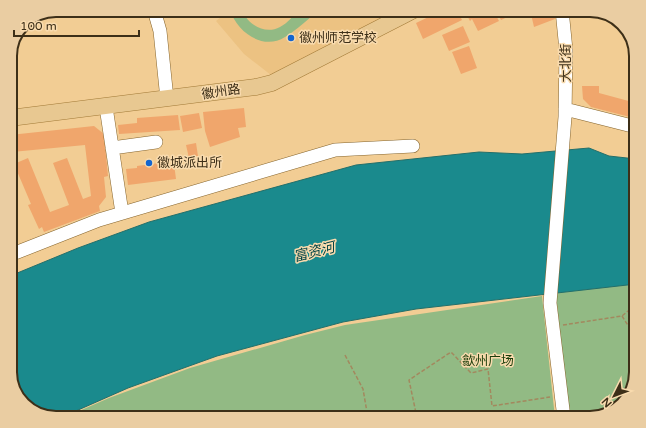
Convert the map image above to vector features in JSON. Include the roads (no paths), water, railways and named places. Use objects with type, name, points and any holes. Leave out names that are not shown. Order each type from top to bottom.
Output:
[{"type":"main road","name":"徽州路","points":[[17,117],[256,87],[272,83],[400,17]]},
{"type":"street","points":[[156,17],[160,31],[164,62],[166,99]]},
{"type":"street","name":"大北街","points":[[563,17],[566,50],[565,113],[550,303],[563,411]]},
{"type":"street","points":[[106,107],[122,213]]},
{"type":"street","points":[[565,113],[629,126]]},
{"type":"street","points":[[112,148],[156,142]]},
{"type":"street","points":[[17,252],[67,231],[122,213],[335,150],[413,146]]},
{"type":"water","name":"富资河","points":[[589,148],[609,156],[629,158],[629,285],[416,309],[343,322],[217,356],[128,388],[76,411],[51,411],[41,408],[27,398],[20,387],[17,374],[17,273],[78,248],[149,222],[356,165],[479,152],[522,154]]},
{"type":"place","name":"徽州师范学校","points":[[291,38]]},
{"type":"place","name":"徽城派出所","points":[[149,163]]},
{"type":"park label","name":"歙州广场","points":[[488,361]]}]
